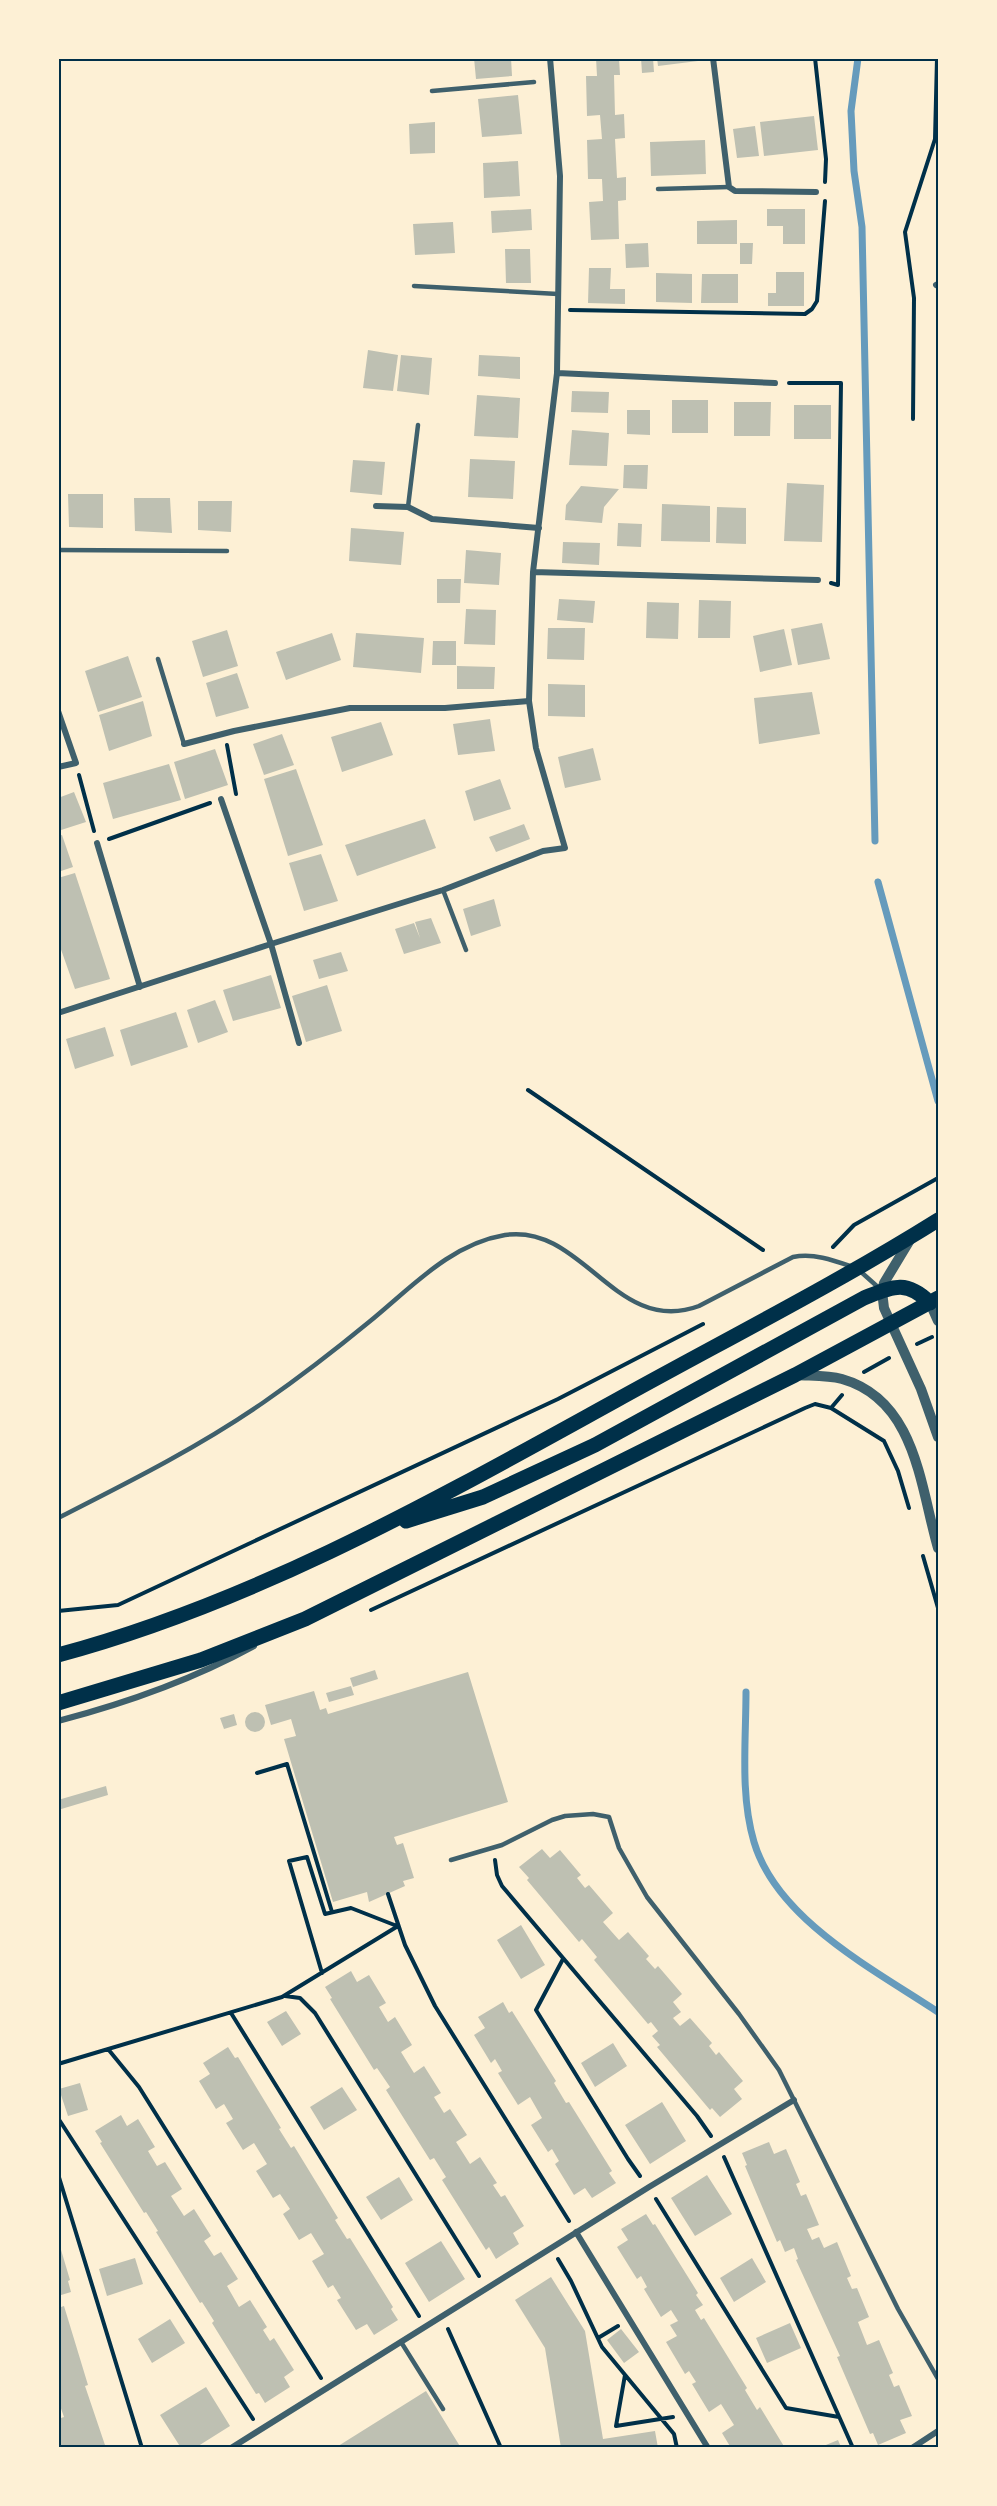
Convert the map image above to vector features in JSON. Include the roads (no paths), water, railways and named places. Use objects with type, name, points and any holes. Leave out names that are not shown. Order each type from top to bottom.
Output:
[{"type":"main road","points":[[58,1655],[93,1646],[184,1614],[293,1568],[366,1533],[463,1484],[939,1220]]},
{"type":"main road","points":[[366,1533],[483,1497],[595,1445],[802,1330],[882,1291],[904,1287],[934,1300]]},
{"type":"main road","points":[[58,1703],[201,1660],[305,1619],[795,1376],[934,1300]]},
{"type":"street","points":[[58,1014],[443,890],[543,851],[565,848],[536,748],[529,701],[533,572],[557,373],[560,176],[550,58]]},
{"type":"street","points":[[713,58],[729,187],[735,191],[816,192]]},
{"type":"street","points":[[557,373],[775,383]]},
{"type":"street","points":[[376,506],[408,507],[432,519],[539,528]]},
{"type":"street","points":[[533,572],[818,580]]},
{"type":"street","points":[[184,744],[225,733],[350,708],[445,708],[529,701]]},
{"type":"street","points":[[58,711],[75,763],[58,767]]},
{"type":"street","points":[[221,799],[271,944],[299,1043]]},
{"type":"street","points":[[97,843],[140,987]]},
{"type":"street","points":[[914,1235],[895,1263],[882,1291],[884,1308],[921,1389],[939,1437]]},
{"type":"street","points":[[934,1300],[939,1321]]},
{"type":"street","points":[[795,1376],[826,1376],[853,1383],[880,1400],[892,1411],[904,1429],[912,1449],[939,1548]]},
{"type":"street","points":[[58,1721],[130,1701],[165,1688],[225,1662],[305,1619]]},
{"type":"street","points":[[231,2448],[576,2232],[794,2100]]},
{"type":"street","points":[[576,2232],[708,2448]]},
{"type":"street","points":[[912,2448],[939,2431]]},
{"type":"lane","points":[[432,90],[534,82]]},
{"type":"lane","points":[[658,189],[729,187]]},
{"type":"lane","points":[[414,286],[558,294]]},
{"type":"lane","points":[[408,507],[418,425]]},
{"type":"lane","points":[[58,550],[227,551]]},
{"type":"lane","points":[[158,659],[184,744]]},
{"type":"lane","points":[[443,890],[466,950]]},
{"type":"lane","points":[[58,1518],[166,1462],[263,1403],[351,1337],[436,1267],[469,1244],[506,1235],[522,1234],[538,1237],[563,1248],[624,1297],[649,1308],[678,1312],[699,1306],[793,1257],[804,1255],[827,1258],[855,1268],[868,1276],[882,1291]]},
{"type":"lane","points":[[451,1860],[523,1836],[558,1818],[579,1815],[609,1817],[619,1848],[642,1889],[752,2031],[779,2070],[903,2318],[939,2379]]},
{"type":"lane","points":[[401,2342],[443,2409]]},
{"type":"waterway","points":[[858,58],[851,111],[854,171],[862,227],[875,841]]},
{"type":"waterway","points":[[878,882],[938,1101]]},
{"type":"waterway","points":[[746,1692],[745,1787],[747,1806],[754,1842],[766,1870],[784,1896],[831,1940],[938,2012]]}]
